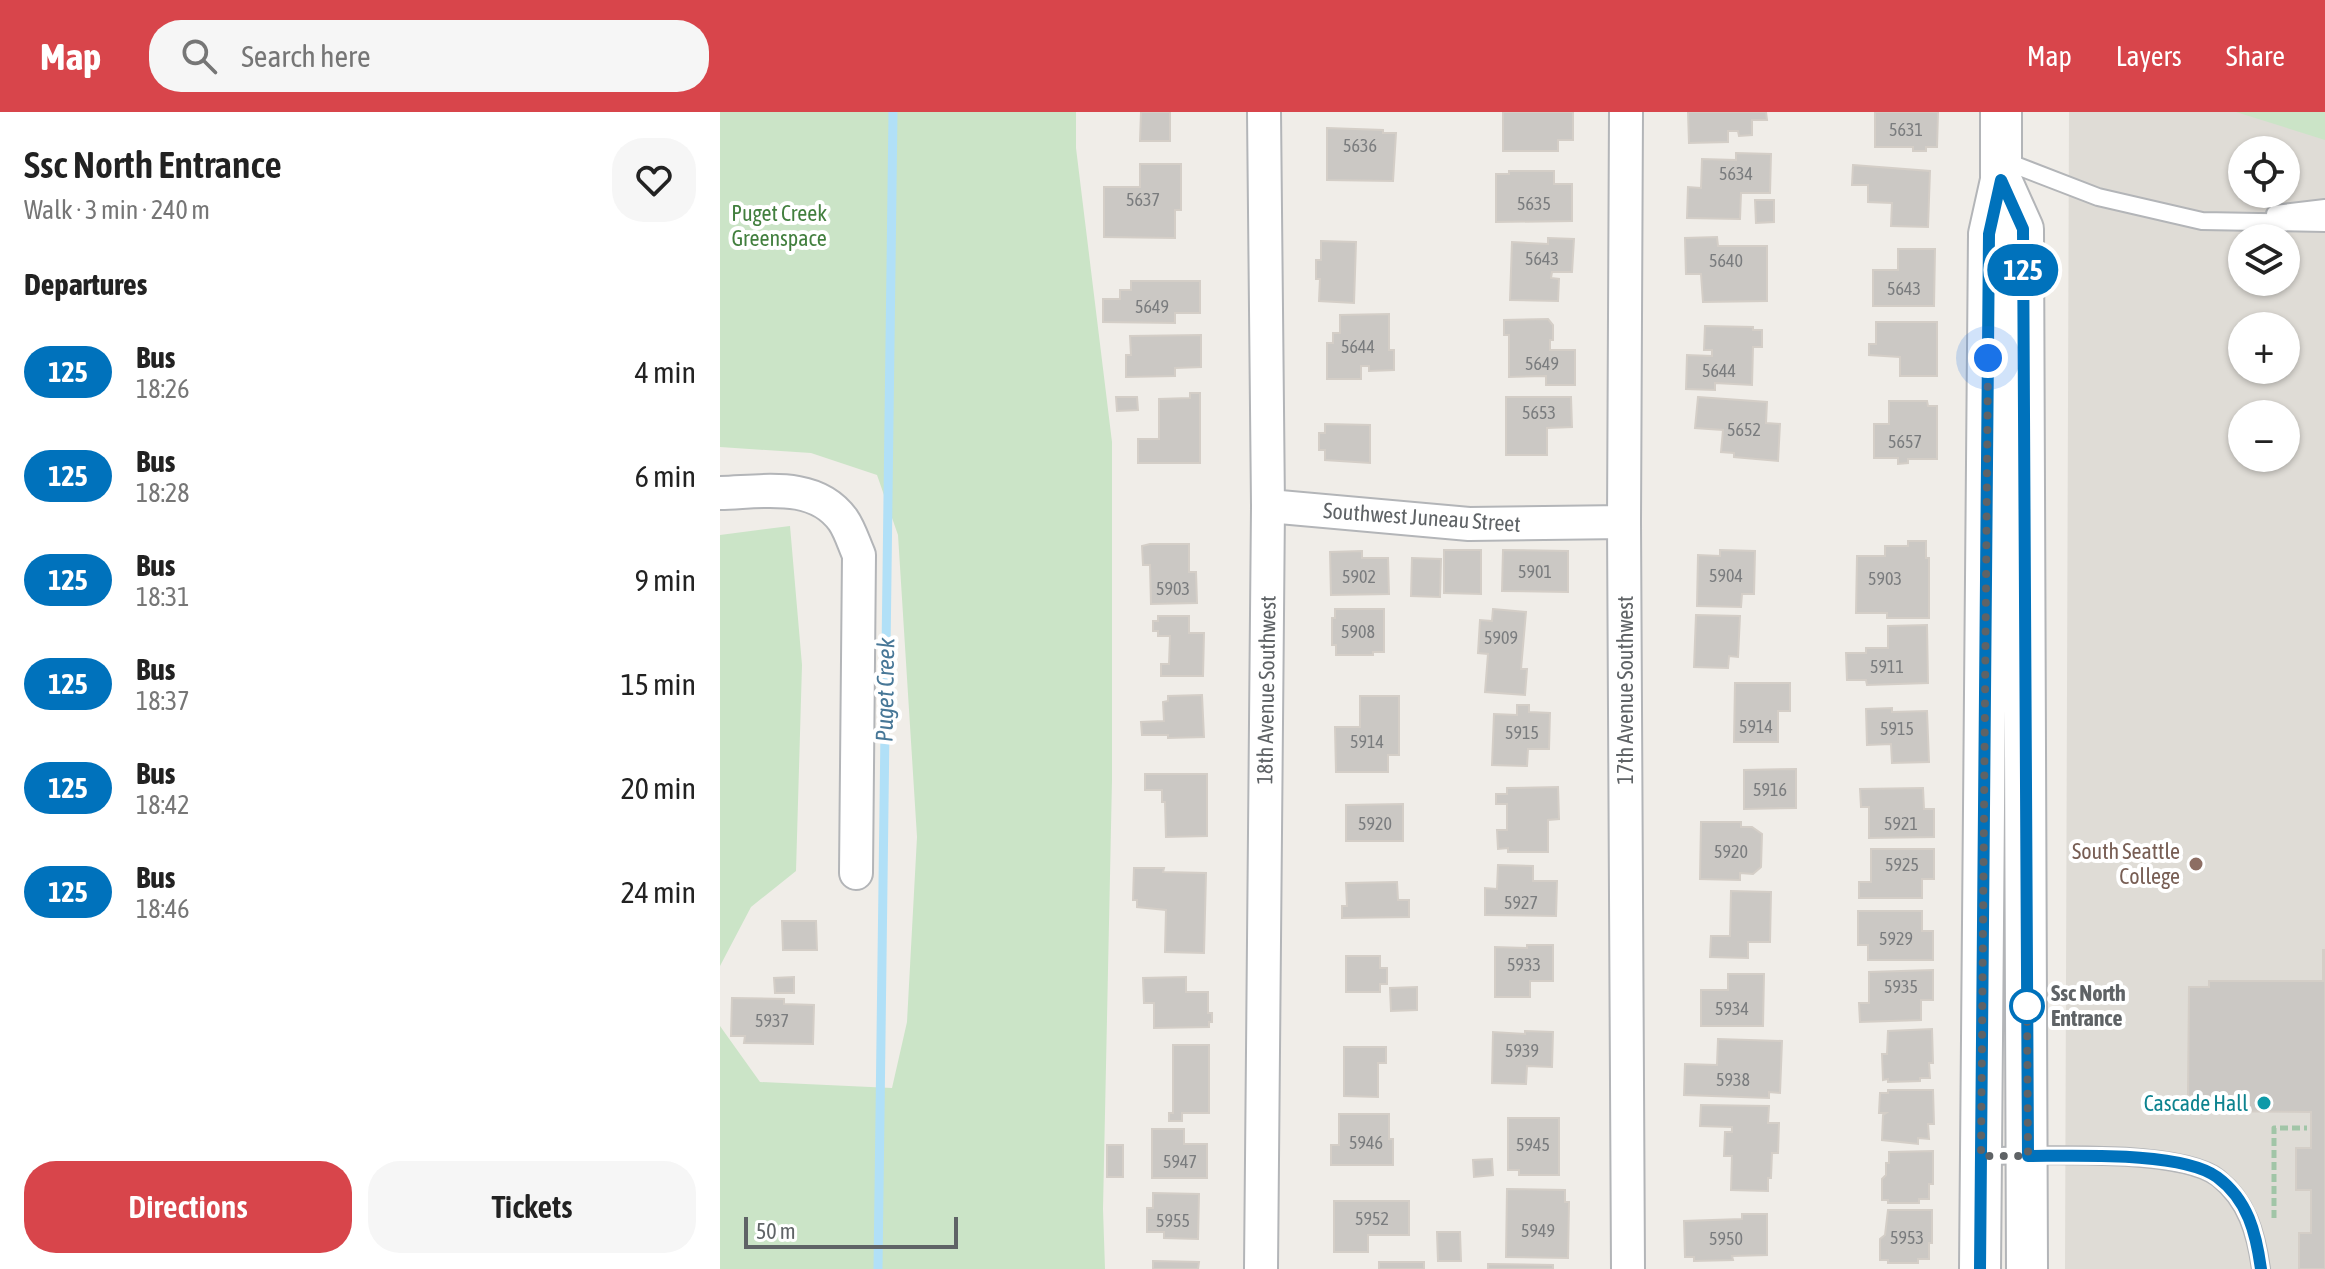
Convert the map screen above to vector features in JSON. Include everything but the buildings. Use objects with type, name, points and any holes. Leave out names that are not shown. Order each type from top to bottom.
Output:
[{"type":"street","name":"18th Avenue Southwest","points":[[1261,1269],[1268,506],[1264,112]]},
{"type":"street","name":"17th Avenue Southwest","points":[[1626,112],[1624,522],[1628,1269]]},
{"type":"street","points":[[1980,1269],[1989,234],[2001,170],[2001,112]]},
{"type":"street","points":[[2001,170],[2023,229],[2027,1269]]},
{"type":"street","points":[[720,493],[802,492],[823,500],[844,521],[859,555],[856,873]]},
{"type":"street","name":"Southwest Juneau Street","points":[[1268,506],[1469,524],[1624,522]]},
{"type":"lane","points":[[2001,170],[2202,221],[2325,223]]},
{"type":"lane","points":[[2202,221],[2325,208]]},
{"type":"lane","points":[[1981,1156],[2133,1157],[2179,1164],[2215,1175],[2238,1198],[2255,1230],[2261,1269]]},
{"type":"path","points":[[2274,1225],[2274,1128],[2307,1128]]},
{"type":"shaded area","name":"South Seattle College","points":[[2069,112],[2325,112],[2325,1269],[2065,1269]]},
{"type":"green space","name":"Puget Creek Greenspace","points":[[720,112],[1076,112],[1076,148],[1112,442],[1112,780],[1103,1209],[1105,1269],[720,1269],[720,1026],[760,1082],[892,1088],[907,1022],[917,837],[898,535],[877,475],[811,453],[720,447]]},
{"type":"green space","points":[[2236,112],[2325,112],[2325,140]]},
{"type":"green space","points":[[790,526],[802,665],[796,871],[751,907],[720,966],[720,535]]},
{"type":"waterway","name":"Puget Creek","points":[[878,1269],[893,112]]},
{"type":"bus line","name":"125","points":[[1980,1269],[1989,234],[2001,180],[2023,229],[2028,1156],[2133,1157],[2179,1164],[2215,1175],[2238,1198],[2255,1230],[2261,1269]]},
{"type":"place","name":"South Seattle College","points":[[2196,864]]},
{"type":"place","name":"Ssc North Entrance","points":[[2027,1006]]},
{"type":"place","name":"Cascade Hall","points":[[2264,1103]]},
{"type":"route","points":[[1988,358],[1981,1156],[2028,1156],[2027,1001],[2027,1006]]}]
